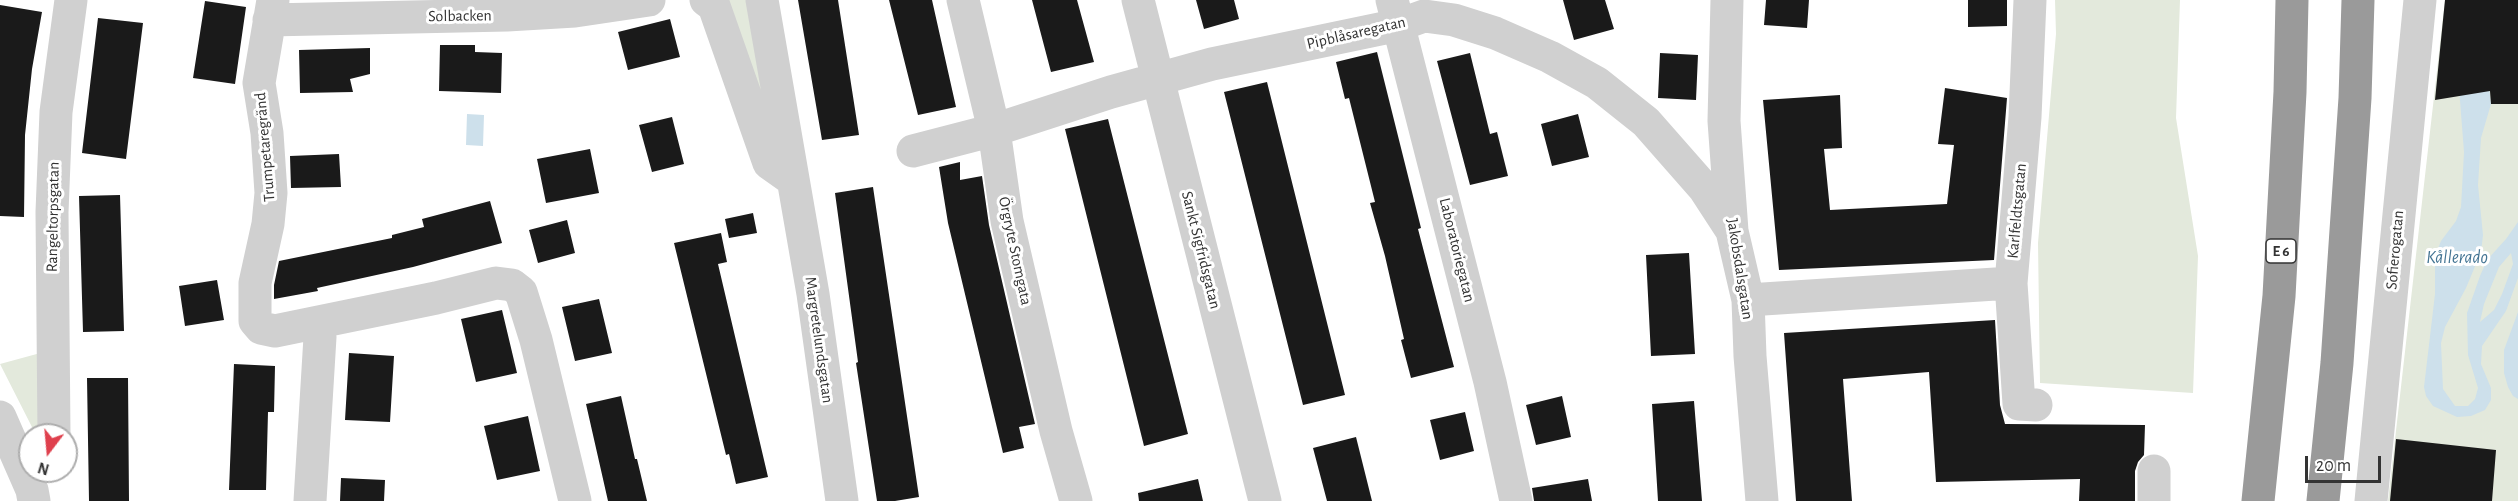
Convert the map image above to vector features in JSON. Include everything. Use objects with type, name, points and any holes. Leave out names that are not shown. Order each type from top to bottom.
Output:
[{"type":"highway","name":"E 6","points":[[2258,501],[2279,296],[2290,92],[2292,0]]},
{"type":"highway","points":[[2323,501],[2337,363],[2355,98],[2358,0]]},
{"type":"street","name":"Solbacken","points":[[271,10],[507,15],[575,11],[649,0]]},
{"type":"street","points":[[706,0],[714,6],[769,163],[793,180]]},
{"type":"street","name":"Margretelundsgatan","points":[[762,0],[813,294],[842,501]]},
{"type":"street","name":"Örgryte Stomgata","points":[[963,0],[994,130],[1007,221],[1056,431],[1076,501]]},
{"type":"street","name":"Sankt Sigfridsgatan","points":[[1138,0],[1264,501]]},
{"type":"street","name":"Jakobsdalsgatan","points":[[1727,0],[1724,121],[1732,231],[1748,300],[1750,356],[1762,501]]},
{"type":"street","name":"Karlfeldtsgatan","points":[[2030,0],[2025,117],[2011,283],[2019,404],[2036,405]]},
{"type":"street","name":"Sofierogatan","points":[[2371,501],[2420,0]]},
{"type":"street","name":"Rangeltorpsgatan","points":[[54,423],[52,223],[54,151],[67,1]]},
{"type":"street","name":"Trumpetaregränd","points":[[271,10],[259,83],[267,133],[271,193],[268,224],[255,283],[255,321],[261,328],[275,331],[318,323]]},
{"type":"street","name":"Pipblåsaregatan","points":[[914,151],[994,130],[1111,92],[1395,12],[1454,20],[1506,38],[1550,57],[1597,83],[1646,122],[1704,188],[1732,231]]},
{"type":"street","name":"Laboratoriegatan","points":[[1395,12],[1495,399],[1516,501]]},
{"type":"street","points":[[310,501],[320,337],[318,323],[496,283],[512,285],[522,292],[575,501]]},
{"type":"street","points":[[1748,300],[2011,283]]},
{"type":"street","points":[[0,417],[38,487]]},
{"type":"shaded area","points":[[724,0],[751,0],[781,165]]},
{"type":"shaded area","points":[[2055,0],[2180,0],[2176,118],[2198,256],[2193,393],[2040,383],[2038,243],[2056,34]]},
{"type":"shaded area","points":[[2445,0],[2518,0],[2518,501],[2388,501]]},
{"type":"shaded area","points":[[44,352],[42,423],[30,423],[0,364]]},
{"type":"water","name":"Kållerado","points":[[2487,70],[2491,104],[2481,138],[2478,185],[2483,235],[2481,252],[2466,288],[2445,327],[2441,343],[2443,389],[2455,406],[2468,406],[2475,399],[2478,388],[2468,355],[2467,313],[2487,260],[2518,222],[2518,278],[2506,311],[2482,346],[2481,364],[2491,388],[2491,400],[2485,410],[2471,416],[2457,417],[2433,406],[2426,396],[2424,387],[2435,294],[2435,256],[2441,241],[2456,221],[2461,207],[2464,152],[2458,75]],"holes":[[[2511,253],[2513,264],[2494,310],[2480,322],[2484,304],[2499,267]]]},
{"type":"water","points":[[467,114],[484,115],[483,146],[466,145]]},
{"type":"water","points":[[2518,312],[2518,399],[2513,396],[2508,387],[2504,373],[2504,350]]},
{"type":"building","points":[[798,0],[838,0],[859,135],[822,140]]},
{"type":"building","points":[[889,0],[932,0],[956,107],[918,115]]},
{"type":"building","points":[[1032,0],[1077,0],[1094,62],[1051,72]]},
{"type":"building","points":[[1196,0],[1234,0],[1239,19],[1204,29]]},
{"type":"building","points":[[1563,0],[1605,0],[1614,29],[1574,40]]},
{"type":"building","points":[[1766,0],[1809,0],[1807,28],[1764,25]]},
{"type":"building","points":[[1968,0],[2007,0],[2007,26],[1968,27]]},
{"type":"building","points":[[2445,0],[2518,0],[2518,104],[2491,104],[2490,91],[2435,100]]},
{"type":"building","points":[[205,1],[246,7],[235,84],[193,78]]},
{"type":"building","points":[[0,5],[42,12],[32,69],[25,135],[24,217],[0,216]]},
{"type":"building","points":[[98,18],[143,23],[126,159],[82,153]]},
{"type":"building","points":[[670,19],[680,57],[628,70],[618,32]]},
{"type":"building","points":[[440,45],[475,45],[475,52],[502,53],[501,93],[439,91]]},
{"type":"building","points":[[370,48],[370,74],[350,79],[353,92],[300,93],[299,50]]},
{"type":"building","points":[[1377,52],[1421,228],[1418,229],[1454,367],[1411,378],[1401,340],[1404,339],[1385,256],[1370,203],[1375,202],[1349,98],[1345,99],[1336,62]]},
{"type":"building","points":[[1470,53],[1490,134],[1497,132],[1508,176],[1470,185],[1437,61]]},
{"type":"building","points":[[1660,53],[1698,55],[1696,100],[1658,98]]},
{"type":"building","points":[[1267,82],[1345,395],[1303,405],[1224,92]]},
{"type":"building","points":[[1945,88],[2007,98],[1994,260],[1779,270],[1763,100],[1840,95],[1842,148],[1824,149],[1830,210],[1947,204],[1954,145],[1938,144]]},
{"type":"building","points":[[1578,114],[1589,157],[1552,166],[1541,124]]},
{"type":"building","points":[[672,117],[684,164],[652,172],[639,125]]},
{"type":"building","points":[[1108,119],[1188,434],[1144,446],[1065,129]]},
{"type":"building","points":[[590,149],[599,193],[546,203],[537,159]]},
{"type":"building","points":[[339,154],[341,187],[291,188],[290,156]]},
{"type":"building","points":[[960,162],[960,180],[982,176],[989,225],[1035,424],[1019,427],[1024,448],[1003,453],[948,223],[939,167]]},
{"type":"building","points":[[873,187],[919,497],[895,501],[877,501],[856,363],[858,362],[835,193]]},
{"type":"building","points":[[120,195],[124,331],[83,332],[79,196]]},
{"type":"building","points":[[490,201],[502,243],[413,267],[317,288],[318,291],[274,299],[274,285],[279,261],[392,238],[392,235],[424,227],[422,219]]},
{"type":"building","points":[[753,213],[757,233],[729,238],[725,219]]},
{"type":"building","points":[[567,220],[575,253],[538,263],[529,230]]},
{"type":"building","points":[[721,233],[727,262],[718,264],[768,477],[736,484],[729,454],[726,455],[674,243]]},
{"type":"building","points":[[1689,253],[1695,354],[1651,356],[1646,255]]},
{"type":"building","points":[[217,280],[224,320],[185,326],[179,286]]},
{"type":"building","points":[[599,299],[612,353],[575,361],[562,307]]},
{"type":"building","points":[[502,310],[517,373],[476,382],[461,319]]},
{"type":"building","points":[[1995,320],[2000,405],[2005,424],[2145,425],[2144,455],[2135,471],[2135,501],[2079,501],[2080,479],[1936,482],[1929,372],[1843,379],[1852,501],[1796,501],[1784,333]]},
{"type":"building","points":[[349,353],[394,356],[390,422],[345,420]]},
{"type":"building","points":[[234,364],[275,366],[274,412],[268,412],[266,490],[229,490]]},
{"type":"building","points":[[87,378],[128,378],[129,501],[89,501]]},
{"type":"building","points":[[621,396],[647,501],[608,501],[586,404]]},
{"type":"building","points":[[1562,396],[1571,437],[1536,445],[1526,405]]},
{"type":"building","points":[[1694,401],[1702,501],[1658,501],[1652,404]]},
{"type":"building","points":[[1465,412],[1474,451],[1440,460],[1430,420]]},
{"type":"building","points":[[528,416],[540,471],[497,480],[484,426]]},
{"type":"building","points":[[1356,437],[1372,501],[1327,501],[1313,448]]},
{"type":"building","points":[[2396,439],[2496,450],[2492,501],[2390,501]]},
{"type":"building","points":[[341,478],[385,480],[384,501],[340,501]]},
{"type":"building","points":[[1198,479],[1203,501],[1139,501],[1138,493]]},
{"type":"building","points":[[1588,479],[1592,501],[1534,501],[1532,488]]}]
